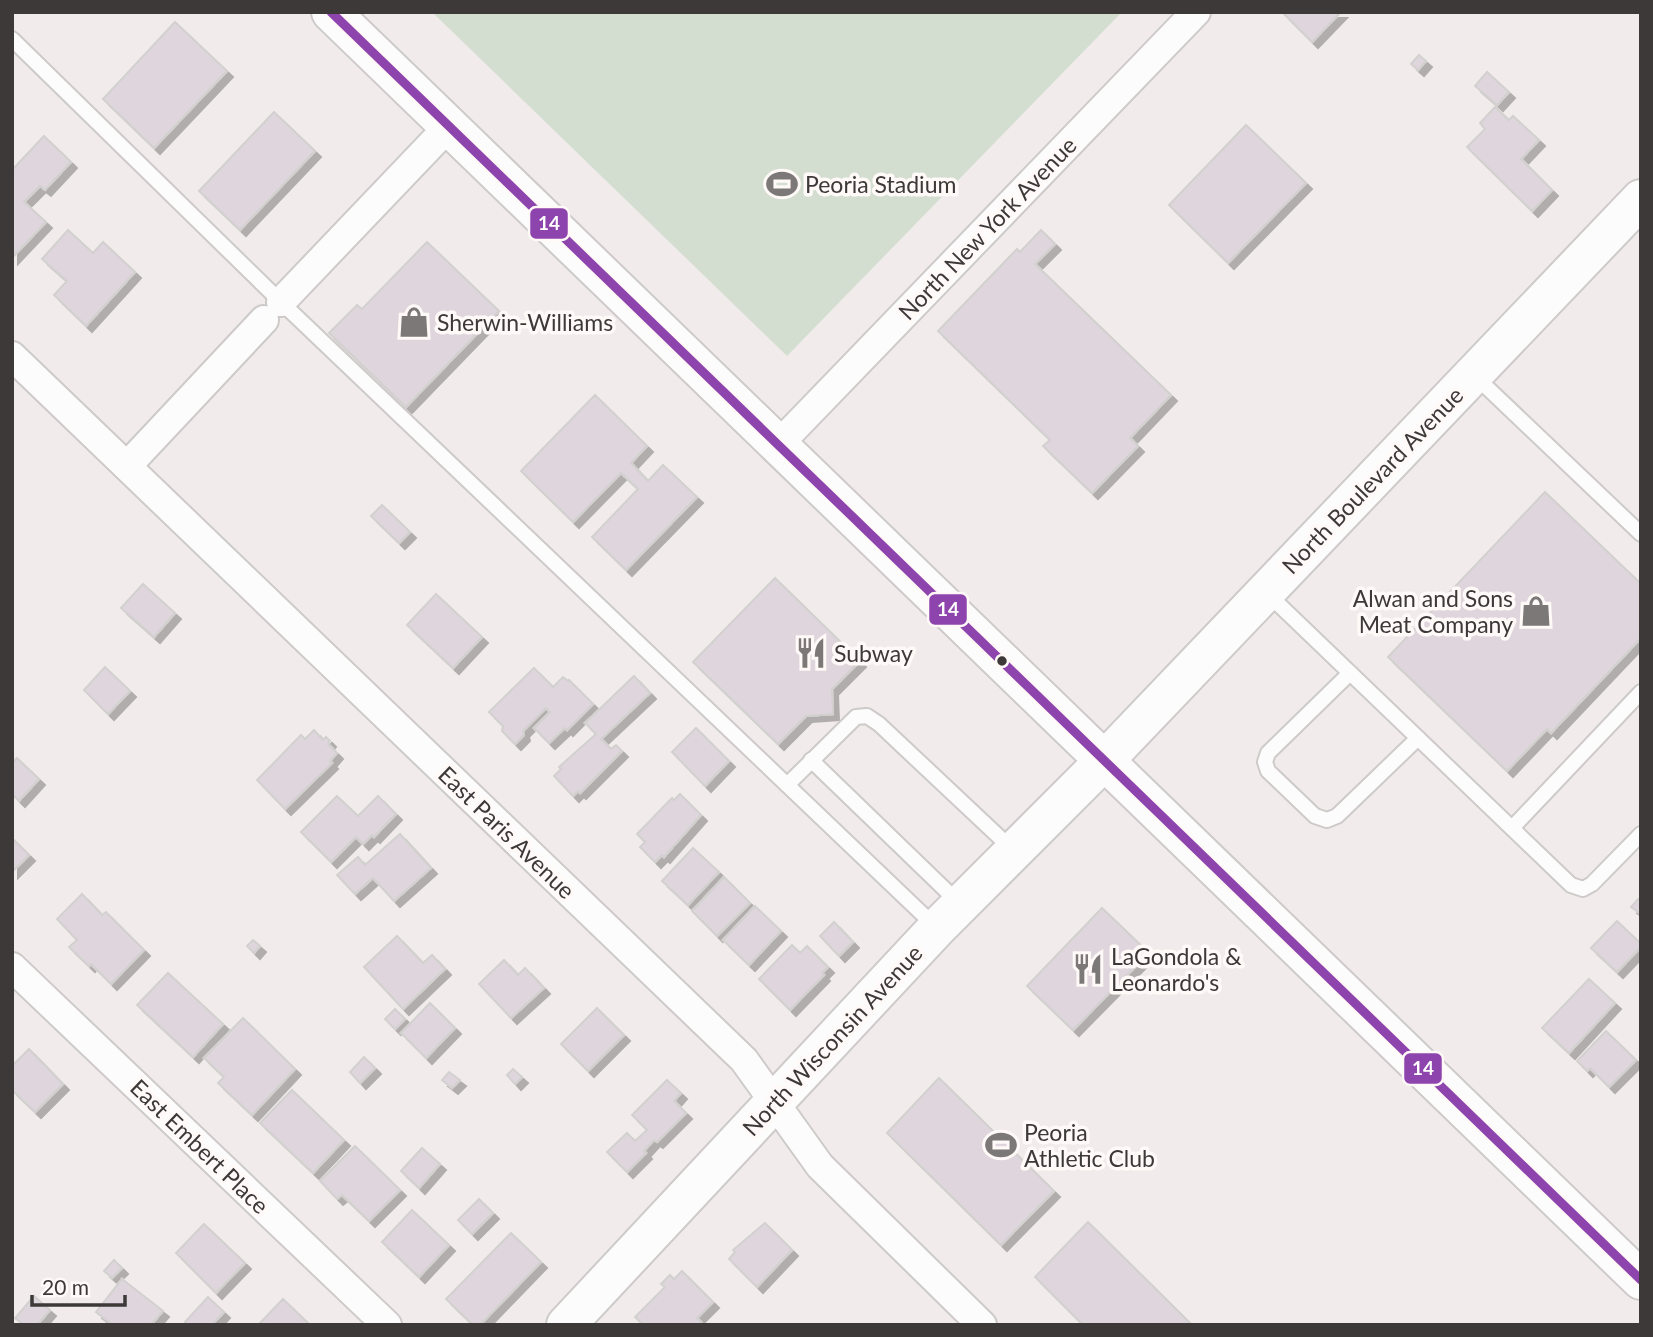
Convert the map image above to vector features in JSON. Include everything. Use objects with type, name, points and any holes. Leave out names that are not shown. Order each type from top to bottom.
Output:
[{"type":"main road","points":[[331,12],[1641,1280]]},
{"type":"main road","name":"North Boulevard Avenue","points":[[1104,761],[1641,199]]},
{"type":"main road","name":"North Wisconsin Avenue","points":[[566,1325],[949,916],[1104,761]]},
{"type":"street","name":"North New York Avenue","points":[[778,445],[1196,12]]},
{"type":"street","points":[[127,466],[449,126]]},
{"type":"street","name":"East Paris Avenue","points":[[12,356],[744,1060],[820,1166],[982,1325]]},
{"type":"street","name":"East Embert Place","points":[[12,967],[387,1325]]},
{"type":"lane","points":[[12,39],[272,311],[787,785],[949,916]]},
{"type":"lane","points":[[1474,374],[1641,534]]},
{"type":"lane","points":[[1266,592],[1571,885],[1583,889],[1592,884],[1641,834]]},
{"type":"lane","points":[[1350,673],[1268,753],[1265,762],[1268,771],[1315,816],[1327,820],[1337,816],[1418,738]]},
{"type":"lane","points":[[1512,828],[1641,692]]},
{"type":"lane","points":[[787,785],[856,717],[867,716],[879,724],[1014,851]]},
{"type":"lane","points":[[811,760],[949,916]]},
{"type":"shaded area","name":"Peoria Stadium","points":[[432,12],[1122,12],[787,356]]},
{"type":"building","points":[[1341,12],[1312,42],[1284,14]]},
{"type":"building","points":[[175,22],[227,71],[154,148],[103,99]]},
{"type":"building","points":[[1419,55],[1426,61],[1418,70],[1411,64]]},
{"type":"building","points":[[1487,72],[1509,92],[1497,105],[1475,86]]},
{"type":"building","points":[[1495,107],[1509,120],[1513,116],[1539,140],[1521,159],[1552,190],[1532,211],[1467,147],[1485,129],[1480,123]]},
{"type":"building","points":[[274,112],[315,151],[240,230],[199,191]]},
{"type":"building","points":[[1246,125],[1306,183],[1228,263],[1169,205]]},
{"type":"building","points":[[44,136],[71,162],[45,190],[40,186],[24,202],[46,222],[12,258],[12,170]]},
{"type":"building","points":[[68,230],[93,253],[103,242],[135,272],[86,326],[54,295],[67,281],[42,259]]},
{"type":"building","points":[[1041,230],[1055,244],[1035,264],[1171,395],[1130,438],[1138,446],[1092,493],[1043,446],[1050,440],[938,331],[1017,249],[1020,252]]},
{"type":"building","name":"Sherwin-Williams","points":[[427,242],[499,311],[406,407],[329,333],[357,305],[362,309]]},
{"type":"building","points":[[595,395],[647,446],[631,463],[648,481],[663,465],[697,497],[626,570],[592,537],[638,489],[621,473],[573,522],[521,471]]},
{"type":"building","name":"Alwan and Sons Meat Company","points":[[1545,492],[1641,584],[1641,638],[1551,733],[1547,729],[1507,771],[1388,657]]},
{"type":"building","points":[[382,505],[410,532],[399,543],[371,516]]},
{"type":"building","points":[[775,578],[860,661],[832,689],[833,714],[806,716],[778,744],[693,662]]},
{"type":"building","points":[[143,584],[175,613],[154,637],[121,608]]},
{"type":"building","points":[[436,594],[482,637],[453,668],[407,625]]},
{"type":"building","points":[[105,667],[130,691],[108,714],[84,690]]},
{"type":"building","points":[[534,668],[553,687],[563,677],[569,680],[593,704],[567,730],[565,728],[549,743],[534,728],[550,712],[546,708],[523,731],[524,735],[515,744],[489,712]]},
{"type":"building","points":[[634,676],[650,693],[601,739],[611,749],[616,745],[622,751],[580,793],[578,791],[573,796],[554,776],[561,769],[559,767],[596,734],[585,723]]},
{"type":"building","points":[[696,728],[729,761],[705,786],[672,752]]},
{"type":"building","points":[[314,730],[323,740],[326,737],[330,741],[328,744],[337,753],[330,761],[332,763],[285,809],[257,780],[301,735],[305,739]]},
{"type":"building","points":[[17,758],[39,779],[19,801],[12,794],[12,763]]},
{"type":"building","points":[[680,794],[701,815],[664,857],[662,855],[655,862],[640,847],[645,842],[637,834],[672,798],[674,800]]},
{"type":"building","points":[[337,796],[358,816],[378,796],[396,814],[374,837],[372,835],[363,844],[356,837],[331,862],[301,832]]},
{"type":"building","points":[[400,834],[431,868],[394,901],[373,878],[355,894],[337,875],[358,857],[365,865]]},
{"type":"building","points":[[12,838],[29,855],[12,872]]},
{"type":"building","points":[[693,848],[719,872],[688,905],[662,881]]},
{"type":"building","points":[[724,877],[750,903],[717,936],[692,911]]},
{"type":"building","points":[[82,894],[102,915],[106,912],[144,950],[111,984],[69,947],[77,940],[57,919]]},
{"type":"building","points":[[1638,899],[1641,901],[1641,914],[1631,907]]},
{"type":"building","points":[[755,906],[781,931],[749,965],[723,940]]},
{"type":"building","name":"LaGondola & Leonardo's","points":[[1102,908],[1149,953],[1073,1030],[1027,986]]},
{"type":"building","points":[[1617,921],[1641,947],[1617,972],[1591,948]]},
{"type":"building","points":[[834,922],[853,942],[839,956],[820,936]]},
{"type":"building","points":[[397,936],[423,963],[432,955],[445,969],[403,1009],[364,967]]},
{"type":"building","points":[[253,940],[260,946],[254,953],[247,946]]},
{"type":"building","points":[[792,945],[800,953],[807,946],[828,967],[822,973],[824,975],[790,1010],[759,979]]},
{"type":"building","points":[[504,960],[518,975],[525,968],[544,988],[511,1018],[479,984]]},
{"type":"building","points":[[168,973],[223,1024],[193,1057],[137,1005]]},
{"type":"building","points":[[1589,979],[1615,1003],[1569,1053],[1542,1028]]},
{"type":"building","points":[[430,1003],[455,1028],[426,1058],[401,1033]]},
{"type":"building","points":[[597,1008],[624,1035],[588,1071],[561,1044]]},
{"type":"building","points":[[395,1009],[405,1019],[395,1029],[385,1019]]},
{"type":"building","points":[[243,1018],[295,1069],[252,1115],[218,1083],[224,1077],[204,1058]]},
{"type":"building","points":[[1606,1031],[1636,1060],[1609,1087],[1590,1068],[1587,1071],[1577,1061]]},
{"type":"building","points":[[29,1049],[63,1084],[35,1112],[12,1090],[12,1066]]},
{"type":"building","points":[[364,1057],[375,1068],[360,1083],[350,1072]]},
{"type":"building","points":[[513,1069],[522,1077],[515,1084],[507,1075]]},
{"type":"building","points":[[449,1072],[460,1080],[452,1088],[442,1080]]},
{"type":"building","points":[[939,1078],[1054,1191],[1001,1245],[887,1133]]},
{"type":"building","points":[[667,1080],[681,1093],[674,1101],[686,1113],[657,1142],[654,1140],[644,1151],[646,1153],[627,1172],[607,1152],[627,1133],[635,1141],[647,1130],[632,1115]]},
{"type":"building","points":[[292,1090],[344,1140],[313,1173],[260,1123]]},
{"type":"building","points":[[355,1146],[400,1190],[369,1221],[342,1195],[337,1199],[320,1181]]},
{"type":"building","points":[[422,1148],[440,1164],[419,1188],[401,1171]]},
{"type":"building","points":[[479,1199],[493,1213],[472,1234],[458,1220]]},
{"type":"building","points":[[412,1210],[449,1245],[419,1277],[382,1242]]},
{"type":"building","points":[[1088,1222],[1192,1325],[1083,1325],[1035,1277]]},
{"type":"building","points":[[765,1223],[792,1250],[757,1287],[729,1259],[735,1252],[733,1250]]},
{"type":"building","points":[[204,1224],[245,1263],[216,1293],[176,1253]]},
{"type":"building","points":[[511,1233],[541,1262],[480,1325],[473,1325],[446,1299]]},
{"type":"building","points":[[114,1260],[122,1268],[112,1278],[104,1271]]},
{"type":"building","points":[[682,1271],[713,1302],[697,1318],[701,1322],[698,1325],[643,1325],[635,1317],[665,1287],[661,1284],[670,1275],[674,1279]]},
{"type":"building","points":[[122,1279],[163,1311],[151,1325],[113,1325],[96,1312]]},
{"type":"building","points":[[34,1296],[50,1310],[37,1325],[24,1325],[15,1318]]},
{"type":"building","points":[[208,1297],[224,1312],[212,1325],[188,1325],[185,1322]]},
{"type":"building","points":[[283,1299],[310,1325],[258,1325]]},
{"type":"transit line","name":"14","points":[[331,12],[1641,1280]]},
{"type":"place","name":"Peoria Stadium","points":[[782,184]]},
{"type":"place","name":"Sherwin-Williams","points":[[414,322]]},
{"type":"place","name":"Alwan and Sons Meat Company","points":[[1536,611]]},
{"type":"place","name":"Subway","points":[[811,653]]},
{"type":"place","name":"LaGondola & Leonardo's","points":[[1088,969]]},
{"type":"place","name":"Peoria Athletic Club","points":[[1001,1145]]}]
